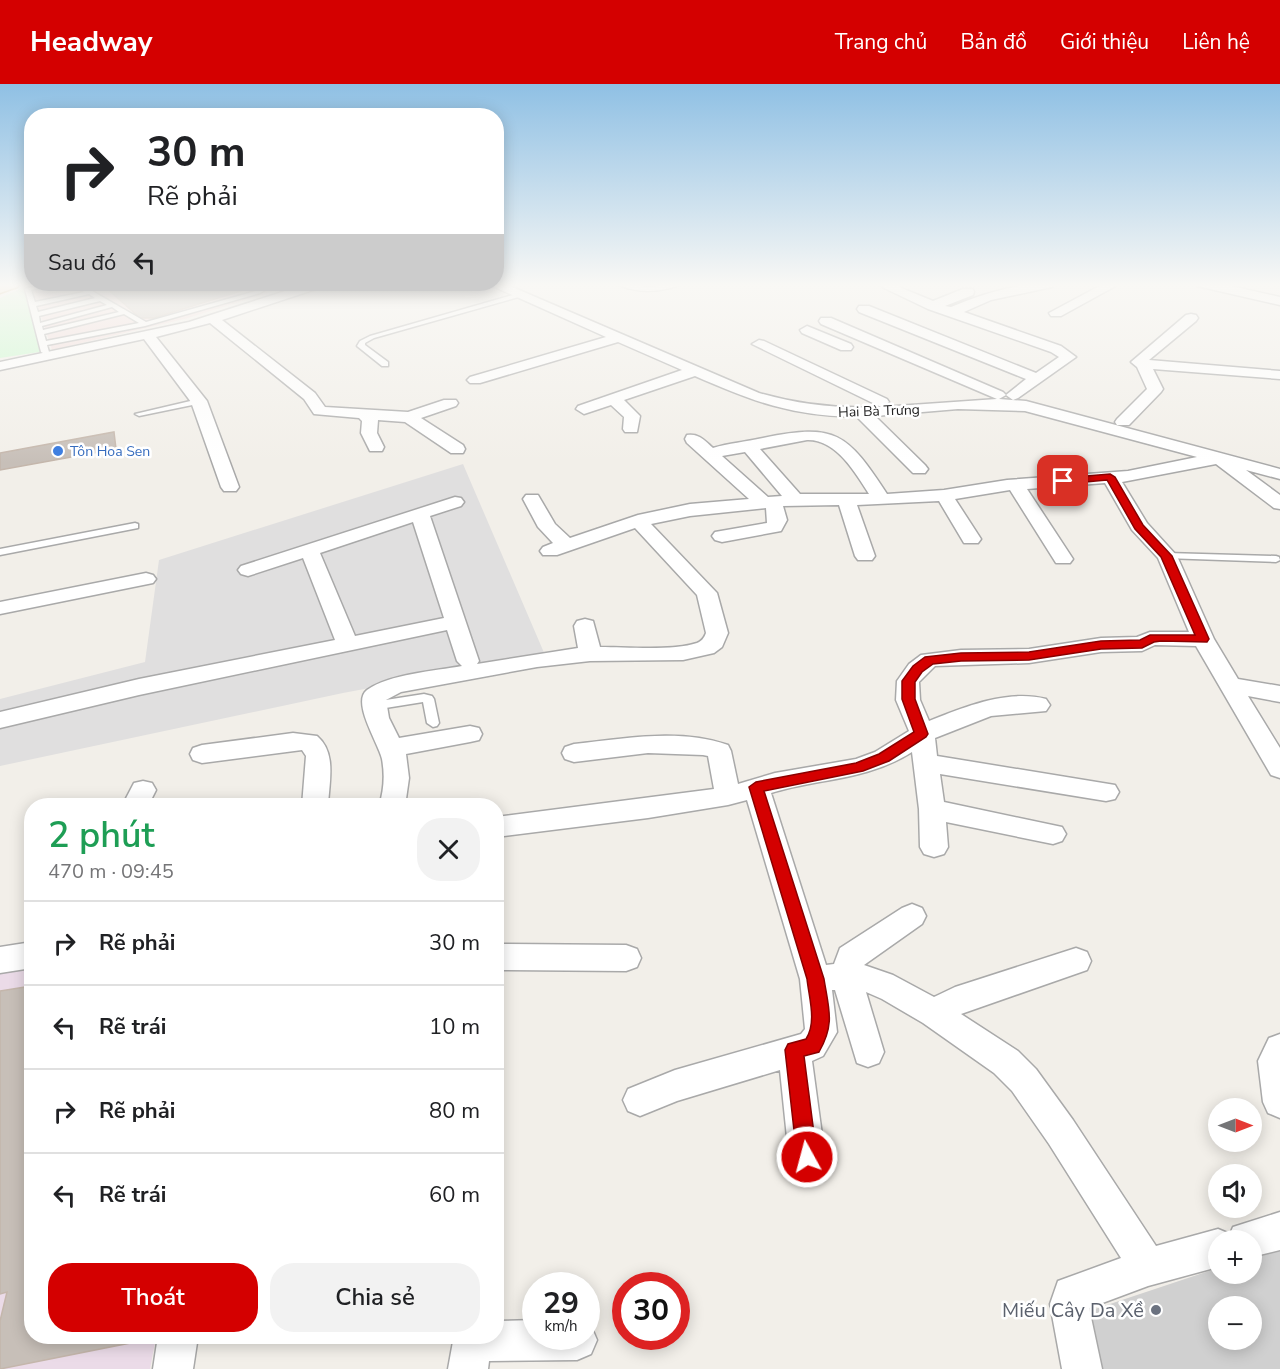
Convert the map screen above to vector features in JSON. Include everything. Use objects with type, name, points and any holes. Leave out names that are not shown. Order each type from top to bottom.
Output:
[{"type":"street","points":[[3,364],[44,350],[78,343]]},
{"type":"street","points":[[156,343],[199,401],[230,487]]},
{"type":"street","points":[[243,343],[310,396],[320,411],[409,417],[450,403]]},
{"type":"street","points":[[475,380],[601,343]]},
{"type":"street","name":"Hai Bà Trưng","points":[[630,343],[785,407],[826,413],[863,414],[1012,404],[1039,408],[1280,463]]},
{"type":"street","name":"Hai Bà Trưng","points":[[654,343],[786,396],[828,403],[881,402],[956,394],[1006,395],[1127,428],[1219,458],[1280,474]]},
{"type":"street","points":[[837,343],[858,352]]},
{"type":"street","points":[[879,343],[1006,395],[1069,357],[1039,343]]},
{"type":"street","points":[[949,343],[1036,378]]},
{"type":"street","points":[[1160,343],[1138,362],[1280,375]]},
{"type":"street","points":[[759,344],[881,402]]},
{"type":"street","points":[[1143,364],[1155,389],[1153,395],[1142,402],[1127,428],[1176,466]]},
{"type":"street","points":[[584,409],[694,370]]},
{"type":"street","points":[[613,398],[632,416],[631,429]]},
{"type":"street","points":[[363,413],[370,420],[369,433],[376,447]]},
{"type":"street","points":[[863,414],[919,469]]},
{"type":"street","points":[[409,417],[458,449]]},
{"type":"street","points":[[719,452],[821,435],[839,446],[871,483],[882,500]]},
{"type":"street","points":[[693,439],[769,502],[778,520],[774,527],[722,536]]},
{"type":"street","points":[[749,446],[795,500]]},
{"type":"street","points":[[532,499],[558,548],[638,521],[690,510],[795,500],[882,500],[944,495],[1016,485],[1110,477],[1219,458],[1280,504]]},
{"type":"street","points":[[1110,477],[1139,526],[1167,556],[1203,639],[1280,768]]},
{"type":"street","points":[[1016,485],[1063,559]]},
{"type":"street","points":[[944,495],[971,539]]},
{"type":"street","points":[[846,499],[865,556]]},
{"type":"street","points":[[248,570],[455,502]]},
{"type":"street","points":[[420,513],[468,661]]},
{"type":"street","points":[[394,798],[398,779],[391,748],[381,731],[373,706],[374,696],[395,686],[537,660],[590,654],[684,653],[706,648],[714,642],[717,633],[715,618],[707,593],[638,521]]},
{"type":"street","points":[[310,550],[347,643]]},
{"type":"street","points":[[0,608],[146,579]]},
{"type":"street","points":[[0,720],[139,687],[457,622]]},
{"type":"street","points":[[585,626],[590,654]]},
{"type":"street","points":[[934,847],[932,809],[922,734],[908,699],[908,681],[917,669],[929,660],[1029,656],[1101,645],[1142,644],[1150,639],[1161,638],[1203,639]]},
{"type":"street","points":[[1230,685],[1280,694]]},
{"type":"street","points":[[504,826],[625,812],[858,767],[884,758],[922,734],[974,711],[1014,704],[1038,705]]},
{"type":"street","points":[[1253,724],[1280,728]]},
{"type":"street","points":[[391,748],[470,734]]},
{"type":"street","points":[[202,754],[293,741],[308,742],[314,747],[318,756],[315,798]]},
{"type":"street","points":[[574,753],[642,746],[709,746],[719,751],[742,791],[815,979],[821,1032],[812,1046],[675,1086],[640,1100]]},
{"type":"street","points":[[925,763],[1106,792]]},
{"type":"street","points":[[932,809],[1053,834]]},
{"type":"street","points":[[868,1052],[847,976],[851,957],[912,916]]},
{"type":"street","points":[[0,960],[24,956]]},
{"type":"street","points":[[504,957],[626,958]]},
{"type":"street","points":[[934,1013],[955,1001],[1076,961]]},
{"type":"street","points":[[815,979],[847,976],[881,984],[934,1013],[1006,1062],[1024,1080],[1061,1132],[1148,1267]]},
{"type":"street","points":[[1280,1049],[1274,1061],[1280,1102]]},
{"type":"street","points":[[794,1050],[807,1157]]},
{"type":"street","points":[[1262,1236],[1280,1231]]},
{"type":"street","points":[[1082,1369],[1070,1304],[1072,1295],[1148,1267],[1208,1251]]},
{"type":"street","points":[[172,1369],[177,1344]]},
{"type":"street","points":[[471,1349],[522,1345]]},
{"type":"lane","points":[[42,343],[44,350]]},
{"type":"lane","points":[[362,343],[362,346],[385,364]]},
{"type":"lane","points":[[139,414],[199,401]]},
{"type":"lane","points":[[0,552],[135,526]]},
{"type":"lane","points":[[1167,556],[1276,558]]},
{"type":"lane","points":[[373,706],[428,699],[433,723]]},
{"type":"shaded area","points":[[50,343],[82,343],[52,350]]},
{"type":"shaded area","points":[[463,464],[545,655],[343,693],[0,766],[0,699],[145,662],[159,560]]},
{"type":"shaded area","points":[[24,968],[24,1344],[155,1344],[150,1369],[0,1369],[0,973]]},
{"type":"shaded area","name":"Miếu Cây Da Xề","points":[[1280,1247],[1280,1369],[1095,1369],[1083,1313],[1208,1271],[1208,1284],[1262,1284],[1262,1253]]},
{"type":"green space","points":[[0,343],[43,343],[46,351],[0,358]]},
{"type":"building","name":"Tôn Hoa Sen","points":[[114,432],[116,449],[0,470],[0,453]]},
{"type":"building","points":[[24,987],[24,1344],[125,1344],[0,1369],[0,1321],[7,1292],[0,1294],[0,991]]},
{"type":"place","name":"Tôn Hoa Sen","points":[[58,451]]},
{"type":"place","name":"Miếu Cây Da Xề","points":[[1156,1310]]},
{"type":"route","points":[[807,1157],[794,1050],[812,1046],[821,1032],[820,1007],[815,979],[756,787],[858,767],[884,758],[922,734],[908,699],[908,681],[917,669],[929,660],[1064,653],[1101,645],[1142,644],[1150,639],[1161,638],[1203,639],[1167,556],[1131,515],[1110,477],[1063,481]]}]
